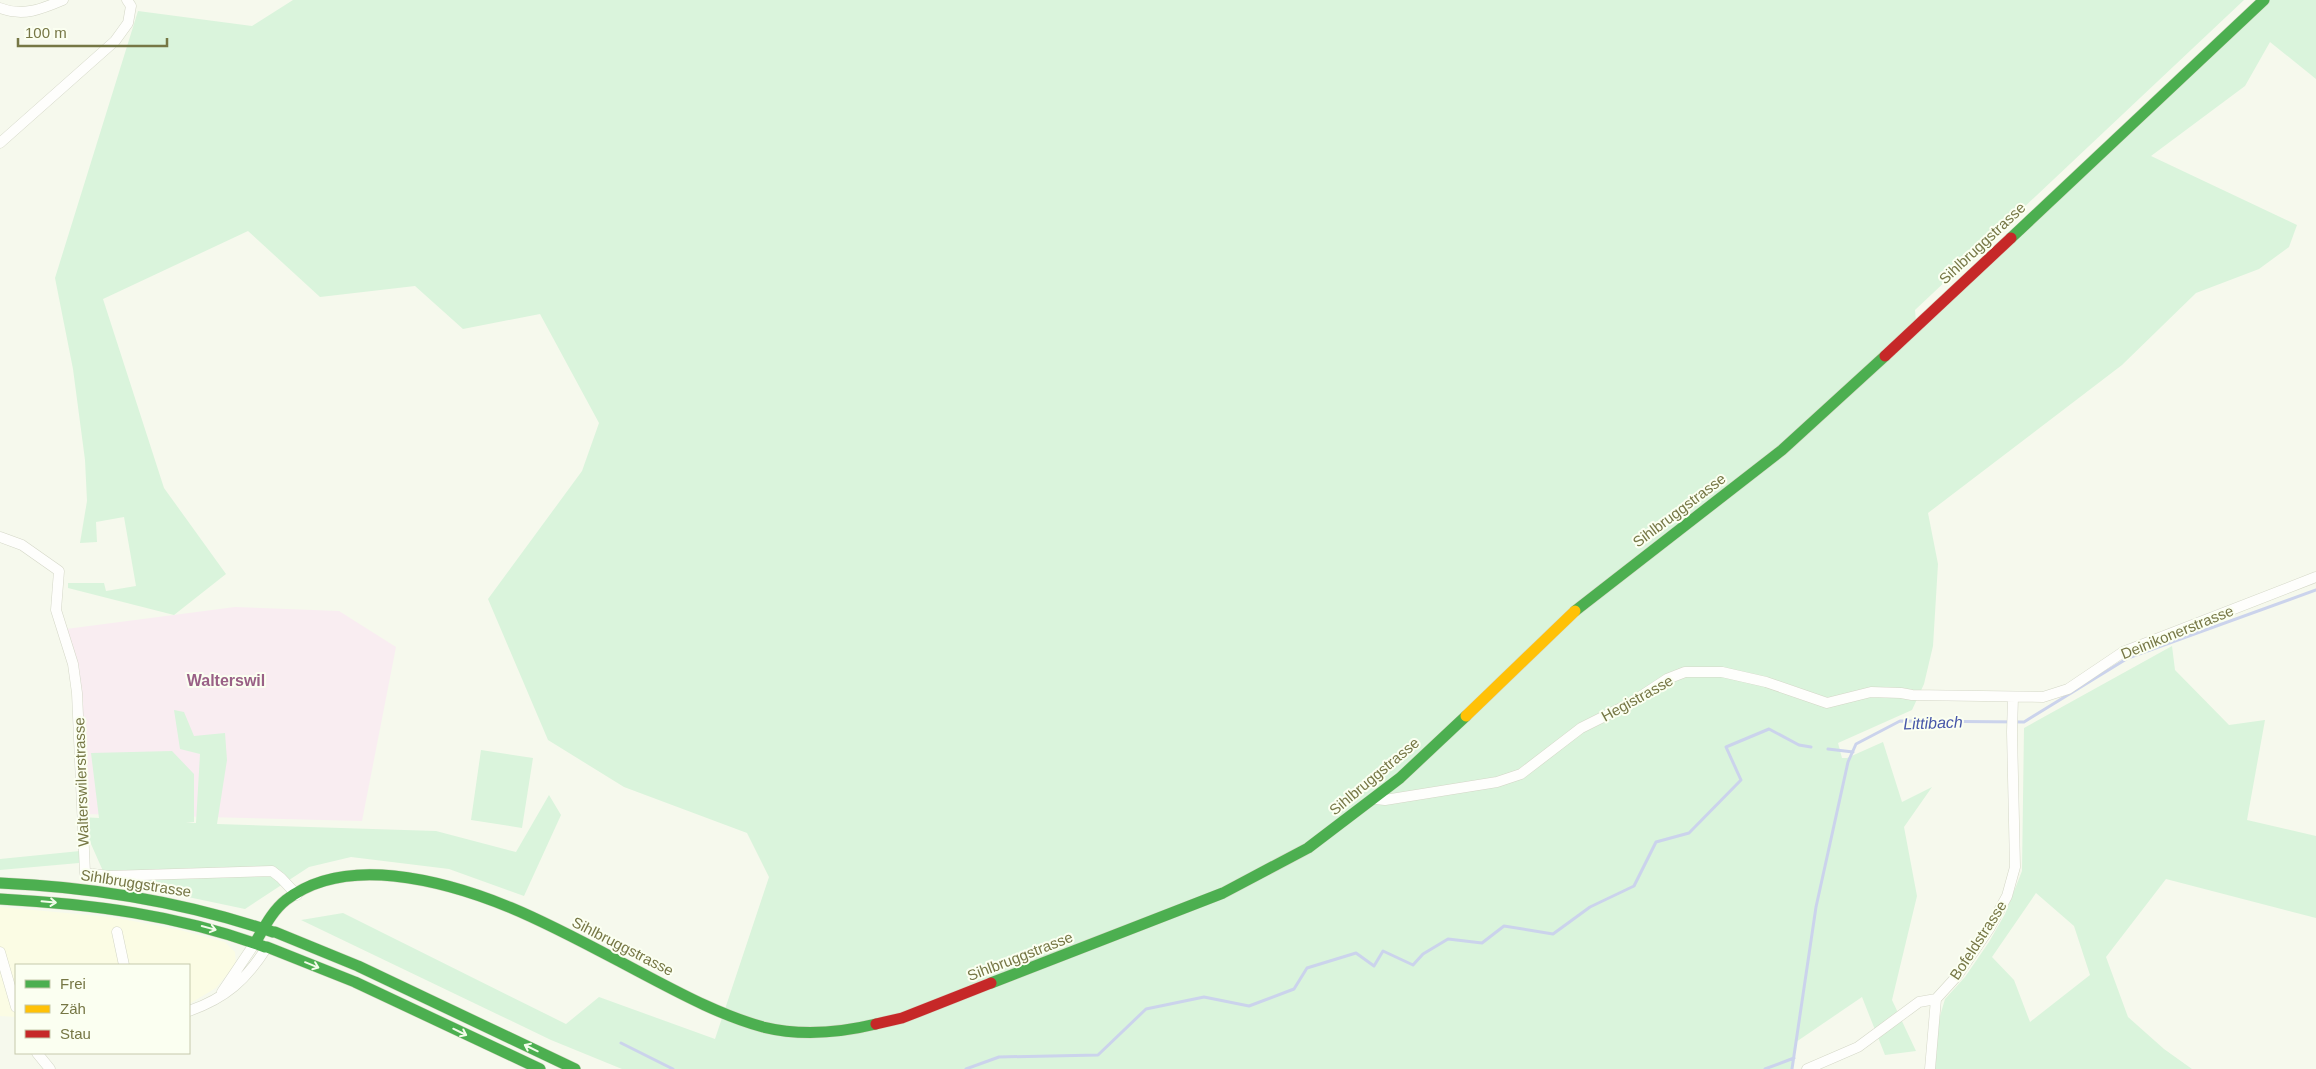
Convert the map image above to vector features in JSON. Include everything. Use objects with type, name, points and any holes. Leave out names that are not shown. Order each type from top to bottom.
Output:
[{"type":"main road","name":"Sihlbruggstrasse","points":[[297,894],[317,881],[352,874],[391,875],[449,884],[508,905],[692,998],[741,1019],[790,1032],[814,1034],[838,1032],[902,1018],[1223,893],[1308,848],[1375,798],[1587,600],[1782,450],[1886,355],[2264,0]]},
{"type":"main road","name":"Sihlbruggstrasse","points":[[0,883],[44,884],[148,898],[196,908],[269,930],[366,970],[575,1069]]},
{"type":"main road","points":[[255,943],[292,907],[297,894]]},
{"type":"main road","name":"Sihlbruggstrasse","points":[[0,899],[81,904],[144,913],[187,922],[255,943],[355,982],[540,1069]]},
{"type":"main road","points":[[267,947],[269,930]]},
{"type":"street","points":[[0,8],[7,11],[33,12],[63,0]]},
{"type":"street","points":[[0,144],[114,41],[128,24],[131,6],[127,0]]},
{"type":"street","name":"Walterswilerstrasse","points":[[0,537],[22,545],[58,571],[56,610],[74,664],[77,693],[85,873],[109,876],[272,871],[297,894]]},
{"type":"street","name":"Deinikonerstrasse","points":[[1912,696],[2043,697],[2068,689],[2123,652],[2316,577]]},
{"type":"street","name":"Hegistrasse","points":[[1375,798],[1386,800],[1497,782],[1521,774],[1581,728],[1629,704],[1667,679],[1686,672],[1722,672],[1766,682],[1828,703],[1871,692],[1901,693],[1912,696]]},
{"type":"street","name":"Bofeldstrasse","points":[[1936,999],[1956,976],[1984,937],[2007,896],[2015,867],[2013,698]]},
{"type":"street","points":[[117,932],[124,964]]},
{"type":"street","points":[[218,997],[234,977],[255,943]]},
{"type":"street","points":[[190,1011],[235,988],[246,978],[267,947]]},
{"type":"street","points":[[0,952],[15,1004]]},
{"type":"street","points":[[1807,1069],[1858,1047],[1919,1002],[1936,999],[1930,1069]]},
{"type":"street","points":[[38,1054],[50,1069]]},
{"type":"shaded area","points":[[293,0],[2244,0],[1915,310],[1917,334],[2270,0],[2316,0],[2316,79],[2270,42],[2245,86],[2151,156],[2297,225],[2289,247],[2259,269],[2196,293],[2122,365],[1928,513],[1938,564],[1933,646],[1924,684],[1912,710],[1838,743],[1842,758],[1847,758],[1883,742],[1902,802],[1932,787],[1904,827],[1917,896],[1892,1000],[1916,1051],[1885,1055],[1862,997],[1796,1042],[1791,1069],[622,1069],[551,1040],[301,920],[343,913],[566,1024],[599,997],[715,1039],[769,877],[747,833],[624,787],[548,740],[488,599],[582,471],[599,423],[540,314],[463,329],[415,286],[320,297],[248,231],[103,299],[164,488],[226,574],[174,615],[68,588],[68,583],[104,583],[106,591],[136,586],[124,517],[96,522],[97,542],[80,543],[87,501],[85,460],[73,369],[55,278],[138,11],[252,26]]},
{"type":"shaded area","points":[[235,607],[339,611],[396,647],[362,821],[85,814],[66,629]]},
{"type":"shaded area","points":[[2172,646],[2175,670],[2229,725],[2265,720],[2247,820],[2316,836],[2316,918],[2166,879],[2106,957],[2128,1017],[2164,1049],[2192,1069],[1932,1069],[1938,1023],[1945,999],[1965,977],[1989,942],[2005,914],[2022,871],[2024,728]],"holes":[[[2036,893],[2074,926],[2090,975],[2030,1022],[2014,980],[1992,957]]]},
{"type":"shaded area","points":[[174,710],[184,712],[194,736],[225,733],[227,760],[217,824],[436,831],[516,852],[549,795],[561,815],[524,896],[449,869],[351,857],[309,867],[245,909],[107,880],[79,817],[99,818],[91,753],[172,751],[194,774],[194,822],[186,823],[196,823],[200,754],[180,749]]},
{"type":"shaded area","points":[[481,750],[533,758],[522,828],[471,820]]},
{"type":"shaded area","points":[[80,851],[79,863],[0,870],[0,859]]},
{"type":"shaded area","points":[[0,907],[111,917],[176,929],[225,942],[235,952],[236,964],[216,988],[190,1003],[190,964],[15,964],[15,1017],[0,1016]]},
{"type":"waterway","name":"Littibach","points":[[1792,1069],[1816,907],[1848,762],[1856,744],[1900,721],[2024,722],[2128,658],[2316,590]]},
{"type":"waterway","points":[[966,1069],[999,1057],[1098,1055],[1146,1009],[1204,997],[1249,1006],[1294,989],[1307,968],[1356,953],[1374,966],[1383,951],[1413,965],[1423,954],[1448,939],[1482,943],[1504,926],[1553,934],[1590,907],[1634,886],[1656,842],[1689,833],[1741,780],[1726,747],[1769,729],[1799,745],[1811,747]]},
{"type":"waterway","points":[[1828,749],[1853,752]]},
{"type":"waterway","points":[[621,1043],[673,1069]]},
{"type":"waterway","points":[[1765,1069],[1794,1058]]},
{"type":"traffic: fast","points":[[2011,238],[2264,0]]},
{"type":"traffic: fast","points":[[1575,611],[1782,450],[1885,356]]},
{"type":"traffic: fast","points":[[991,983],[1223,893],[1308,848],[1400,778],[1466,716]]},
{"type":"traffic: fast","points":[[255,943],[281,904],[298,892],[324,881],[337,878],[365,875],[394,876],[428,881],[462,890],[526,914],[690,998],[763,1027],[791,1032],[820,1032],[848,1030],[876,1024]]},
{"type":"traffic: fast","points":[[0,883],[104,892],[172,904],[240,921],[273,932]]},
{"type":"traffic: fast","points":[[0,899],[68,904],[134,913],[200,927],[265,947]]},
{"type":"traffic: fast","points":[[275,932],[358,966],[575,1069]]},
{"type":"traffic: fast","points":[[267,947],[355,982],[540,1069]]},
{"type":"traffic: slow","points":[[1466,716],[1575,611]]},
{"type":"traffic: jam","points":[[1885,356],[2011,238]]},
{"type":"traffic: jam","points":[[876,1024],[902,1018],[991,983]]},
{"type":"district","name":"Walterswil","points":[[226,680]]}]
